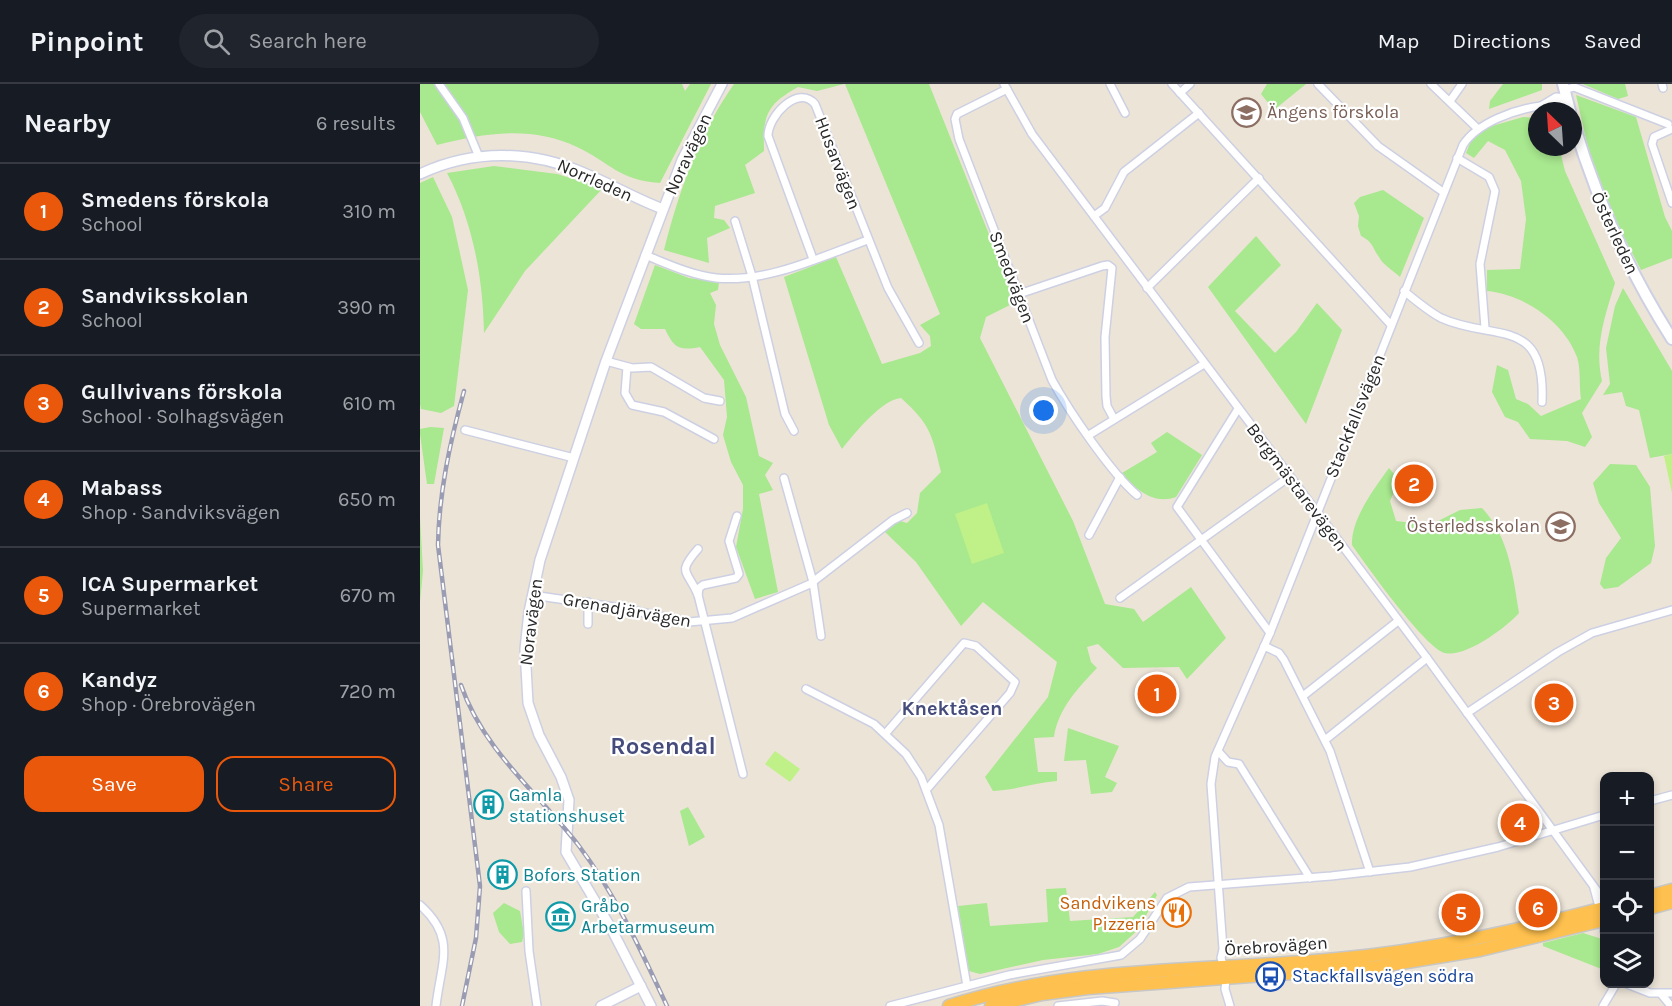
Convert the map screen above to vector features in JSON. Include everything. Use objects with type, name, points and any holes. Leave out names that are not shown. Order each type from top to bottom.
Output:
[{"type":"highway","points":[[1654,895],[1672,891]]},
{"type":"highway","points":[[1654,907],[1672,902]]},
{"type":"highway","name":"Örebrovägen","points":[[949,1006],[1057,979],[1225,973],[1308,974],[1421,961],[1505,945],[1600,919]]},
{"type":"highway","name":"Örebrovägen","points":[[991,1006],[1062,991],[1225,973]]},
{"type":"main road","name":"Österleden","points":[[1582,149],[1595,190],[1632,272],[1672,339]]},
{"type":"street","points":[[440,84],[463,118],[479,157]]},
{"type":"street","name":"Noravägen","points":[[651,1006],[611,928],[566,852],[570,810],[567,790],[539,735],[526,694],[525,649],[532,595],[547,538],[606,361],[682,160],[722,84]]},
{"type":"street","points":[[1110,84],[1125,112]]},
{"type":"street","points":[[1172,84],[1391,326]]},
{"type":"street","points":[[1180,93],[1190,84]]},
{"type":"street","points":[[1318,84],[1383,150],[1443,192]]},
{"type":"street","points":[[1431,84],[1478,129]]},
{"type":"street","points":[[1450,101],[1462,84]]},
{"type":"street","name":"Bergmästarevägen","points":[[1005,87],[1025,124],[1427,658],[1600,895]]},
{"type":"street","name":"Smedvägen","points":[[1005,87],[964,109],[955,119],[958,139],[1052,380],[1120,477],[1137,495]]},
{"type":"street","points":[[1565,90],[1574,87],[1670,127]]},
{"type":"street","name":"Stackfallsvägen","points":[[1225,973],[1228,957],[1223,949],[1211,784],[1218,751],[1270,633],[1443,192],[1468,137],[1497,119],[1541,106],[1558,105],[1565,90]]},
{"type":"street","name":"Husarvägen","points":[[813,259],[768,136],[768,128],[781,107],[795,96],[811,97],[815,104],[888,288],[919,343]]},
{"type":"street","points":[[1094,216],[1105,208],[1124,172],[1199,113]]},
{"type":"street","points":[[1670,127],[1654,137],[1652,144],[1672,203]]},
{"type":"street","name":"Norrleden","points":[[420,174],[450,162],[479,157],[506,155],[554,161],[663,209]]},
{"type":"street","points":[[1457,158],[1489,177],[1495,191],[1480,264],[1485,328]]},
{"type":"street","points":[[1148,288],[1259,178]]},
{"type":"street","points":[[735,221],[752,276],[785,414],[794,431]]},
{"type":"street","points":[[645,255],[701,275],[733,278],[752,276],[813,259],[868,240]]},
{"type":"street","points":[[1019,294],[1102,266],[1108,265],[1112,268],[1105,337],[1107,406],[1114,419]]},
{"type":"street","points":[[1404,291],[1441,318],[1514,336],[1532,350],[1541,370],[1542,402]]},
{"type":"street","points":[[606,361],[627,367],[651,367],[704,398],[720,400]]},
{"type":"street","points":[[1089,435],[1204,364]]},
{"type":"street","points":[[627,367],[625,393],[632,405],[664,412],[714,439]]},
{"type":"street","points":[[1238,409],[1177,507],[1270,633]]},
{"type":"street","points":[[465,430],[574,458]]},
{"type":"street","points":[[1089,535],[1120,477]]},
{"type":"street","points":[[1120,598],[1289,477]]},
{"type":"street","points":[[784,478],[813,582],[821,636]]},
{"type":"street","name":"Grenadjärvägen","points":[[532,595],[588,602],[675,620],[705,622],[744,614],[813,582],[893,520],[907,513]]},
{"type":"street","points":[[698,596],[699,588],[703,585],[736,578],[739,574],[729,541],[737,516]]},
{"type":"street","points":[[698,549],[684,567],[698,596],[743,774]]},
{"type":"street","points":[[588,602],[588,624]]},
{"type":"street","points":[[1467,713],[1558,652],[1592,633],[1672,610]]},
{"type":"street","points":[[1303,696],[1398,621]]},
{"type":"street","points":[[886,733],[964,643],[976,646],[1015,682],[1010,693],[927,789]]},
{"type":"street","points":[[1264,646],[1279,653],[1284,660],[1325,740],[1370,872]]},
{"type":"street","points":[[1325,740],[1427,658]]},
{"type":"street","points":[[806,689],[863,717],[886,733],[914,766],[927,789],[939,825],[967,986]]},
{"type":"street","points":[[1218,751],[1228,762],[1239,764],[1310,878]]},
{"type":"street","points":[[1654,800],[1672,795]]},
{"type":"street","points":[[890,1006],[1028,971],[1120,955],[1140,939],[1167,898],[1189,887],[1370,872],[1429,863],[1552,832],[1600,817]]},
{"type":"street","points":[[526,891],[529,951],[537,1006]]},
{"type":"street","points":[[420,905],[436,921],[443,932],[436,1006]]},
{"type":"street","points":[[1225,973],[1225,989],[1230,1006]]},
{"type":"street","points":[[601,1006],[640,986]]},
{"type":"street","points":[[1603,1006],[1614,988]]},
{"type":"street","points":[[1634,988],[1662,995],[1672,993]]},
{"type":"street","points":[[1662,995],[1671,1006]]},
{"type":"street","points":[[1058,1006],[1102,1001],[1115,1003]]},
{"type":"green space","points":[[420,84],[682,84],[685,91],[690,84],[711,84],[660,183],[624,175],[577,147],[543,136],[507,133],[472,137],[437,145],[420,112]]},
{"type":"green space","points":[[734,84],[844,84],[817,91],[798,87],[787,93],[773,106],[764,128],[764,151],[745,165],[755,193],[715,206],[714,218],[724,220],[730,228],[707,238],[709,263],[664,250],[691,164],[710,123]]},
{"type":"green space","points":[[845,84],[929,84],[1016,302],[986,317],[980,338],[1073,521],[1105,604],[1134,609],[1143,622],[1191,587],[1226,638],[1187,679],[1179,667],[1123,668],[1098,644],[1087,647],[1091,662],[1097,668],[1064,708],[1054,737],[1034,738],[1038,772],[1057,772],[1057,781],[993,791],[985,777],[1048,697],[1057,662],[983,602],[961,626],[916,562],[884,531],[897,520],[907,523],[917,513],[920,493],[941,472],[932,439],[924,423],[901,398],[893,400],[877,411],[842,449],[829,425],[784,277],[836,257],[882,364],[920,353],[931,346],[930,336],[920,325],[940,314]]},
{"type":"green space","points":[[1267,84],[1306,84],[1274,110],[1261,94]]},
{"type":"green space","points":[[1503,84],[1542,84],[1542,90],[1489,109],[1490,101]]},
{"type":"green space","points":[[1583,84],[1625,84],[1628,96],[1618,99]]},
{"type":"green space","points":[[1576,95],[1636,117],[1665,217],[1672,231],[1672,258],[1641,270],[1611,212],[1588,148],[1582,122],[1582,102],[1578,102]]},
{"type":"green space","points":[[1528,117],[1528,156],[1561,156],[1565,171],[1615,283],[1604,319],[1600,343],[1602,381],[1582,413],[1592,437],[1585,447],[1567,441],[1530,439],[1518,422],[1505,417],[1492,392],[1497,365],[1508,370],[1516,399],[1528,404],[1541,416],[1581,399],[1577,357],[1562,332],[1552,321],[1527,304],[1500,293],[1487,291],[1487,270],[1520,269],[1526,219],[1521,181],[1505,150],[1488,141],[1474,158],[1466,153],[1475,131]]},
{"type":"green space","points":[[494,166],[557,174],[603,188],[525,271],[484,333],[475,251],[464,211],[447,173]]},
{"type":"green space","points":[[433,177],[452,217],[468,290],[454,406],[441,413],[421,409],[420,404],[420,183]]},
{"type":"green space","points":[[1383,190],[1424,218],[1400,277],[1383,263],[1370,243],[1361,236],[1358,226],[1359,216],[1354,203],[1360,197]]},
{"type":"green space","points":[[1256,236],[1281,265],[1235,311],[1275,353],[1296,332],[1317,303],[1342,330],[1306,424],[1208,287]]},
{"type":"green space","points":[[655,265],[689,278],[719,282],[718,290],[710,293],[716,305],[714,324],[720,345],[746,397],[759,456],[773,463],[765,475],[773,490],[759,494],[778,592],[755,599],[736,547],[743,509],[743,485],[731,462],[723,435],[727,417],[724,380],[700,347],[687,349],[678,347],[665,329],[641,329],[634,324]]},
{"type":"green space","points":[[1623,288],[1672,371],[1672,454],[1650,458],[1639,410],[1626,406],[1622,392],[1603,395],[1610,384],[1606,348],[1615,306]]},
{"type":"green space","points":[[444,428],[434,484],[427,484],[420,434],[420,429]]},
{"type":"green space","points":[[1167,432],[1202,455],[1176,497],[1160,499],[1139,490],[1122,473],[1157,452],[1151,443]]},
{"type":"green space","points":[[1672,454],[1672,493],[1664,456]]},
{"type":"green space","points":[[1610,464],[1636,465],[1650,487],[1655,546],[1651,563],[1618,587],[1604,589],[1600,584],[1606,558],[1621,538],[1599,503],[1593,483]]},
{"type":"green space","points":[[1389,468],[1399,480],[1390,501],[1396,521],[1430,525],[1460,510],[1482,508],[1491,519],[1504,544],[1519,613],[1496,633],[1463,651],[1445,653],[1424,637],[1352,545],[1359,515]]},
{"type":"green space","points":[[987,503],[1004,553],[972,564],[955,514]]},
{"type":"green space","points":[[420,517],[423,571],[420,602]]},
{"type":"green space","points":[[1068,728],[1119,746],[1105,777],[1117,783],[1112,792],[1091,794],[1086,760],[1064,761]]},
{"type":"green space","points":[[775,751],[800,769],[790,782],[765,764]]},
{"type":"green space","points":[[688,807],[705,837],[689,846],[680,811]]},
{"type":"green space","points":[[1066,888],[1070,921],[1133,917],[1155,892],[1157,895],[1139,929],[1119,947],[1098,954],[1043,960],[980,974],[969,971],[958,906],[987,903],[990,926],[1048,922],[1046,889]]},
{"type":"green space","points":[[504,903],[520,911],[524,934],[522,942],[510,944],[499,932],[493,913]]},
{"type":"green space","points":[[1583,933],[1600,938],[1600,968],[1543,946],[1543,943]]},
{"type":"railway","points":[[462,1006],[476,938],[480,886],[438,545],[446,467],[464,391]]},
{"type":"railway","points":[[461,685],[471,708],[497,751],[579,846],[605,884],[667,1006]]},
{"type":"place","name":"Ängens förskola","points":[[1246,112]]},
{"type":"place","name":"Sandviksskolan","points":[[1414,484]]},
{"type":"place","name":"Österledsskolan","points":[[1561,526]]},
{"type":"place","name":"Smedens förskola","points":[[1157,694]]},
{"type":"place","name":"Gullvivans förskola","points":[[1554,703]]},
{"type":"place","name":"Gamla stationshuset","points":[[488,805]]},
{"type":"place","name":"Mabass","points":[[1520,823]]},
{"type":"place","name":"Bofors Station","points":[[502,875]]},
{"type":"place","name":"Kandyz","points":[[1538,908]]},
{"type":"place","name":"Sandvikens Pizzeria","points":[[1177,913]]},
{"type":"place","name":"ICA Supermarket","points":[[1461,913]]},
{"type":"place","name":"Gråbo Arbetarmuseum","points":[[560,916]]},
{"type":"place","name":"Stackfallsvägen södra","points":[[1271,976]]},
{"type":"district","name":"Knektåsen","points":[[952,708]]},
{"type":"district","name":"Rosendal","points":[[663,746]]}]
